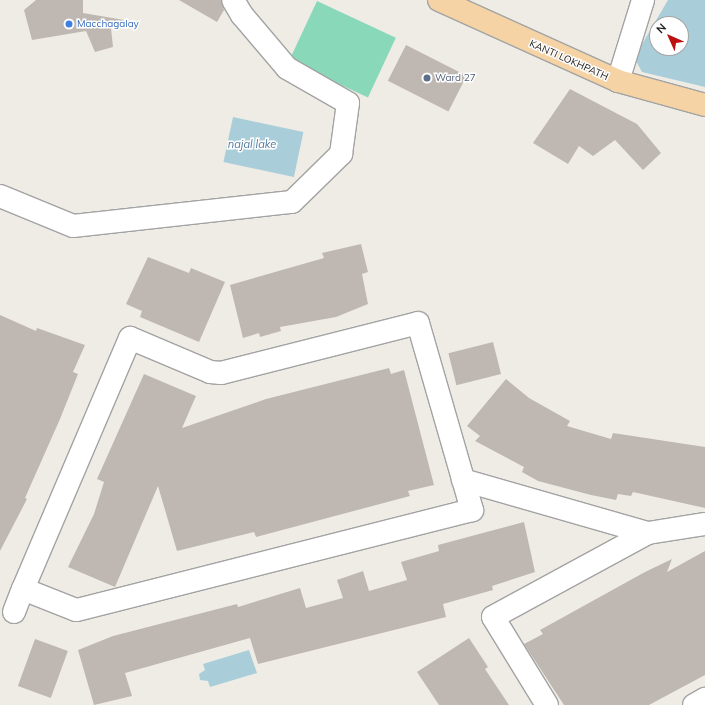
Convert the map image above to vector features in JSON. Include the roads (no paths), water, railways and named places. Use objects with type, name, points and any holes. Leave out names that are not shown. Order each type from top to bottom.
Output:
[{"type":"main road","name":"KANTI LOKHPATH","points":[[439,0],[618,80],[705,106]]},
{"type":"street","points":[[0,196],[73,226],[292,202],[341,154],[348,103],[287,68],[242,15],[233,0]]},
{"type":"street","points":[[618,80],[643,0]]},
{"type":"street","points":[[14,612],[23,590],[130,338],[210,372],[221,373],[418,323],[472,510],[76,610],[23,590]]},
{"type":"street","points":[[463,480],[648,533]]},
{"type":"street","points":[[547,705],[493,617],[648,533],[705,524]]},
{"type":"street","points":[[694,705],[705,699]]},
{"type":"water","points":[[668,0],[705,0],[705,87],[642,72],[636,61],[641,46],[649,32],[649,56],[689,56],[689,16],[659,16]]},
{"type":"water","name":"najal lake","points":[[233,117],[303,132],[294,177],[223,162]]},
{"type":"water","points":[[249,650],[257,673],[210,687],[208,681],[200,680],[199,674],[205,670],[203,664]]},
{"type":"place","name":"Macchagalay","points":[[69,24]]},
{"type":"place","name":"Ward 27","points":[[427,78]]}]
